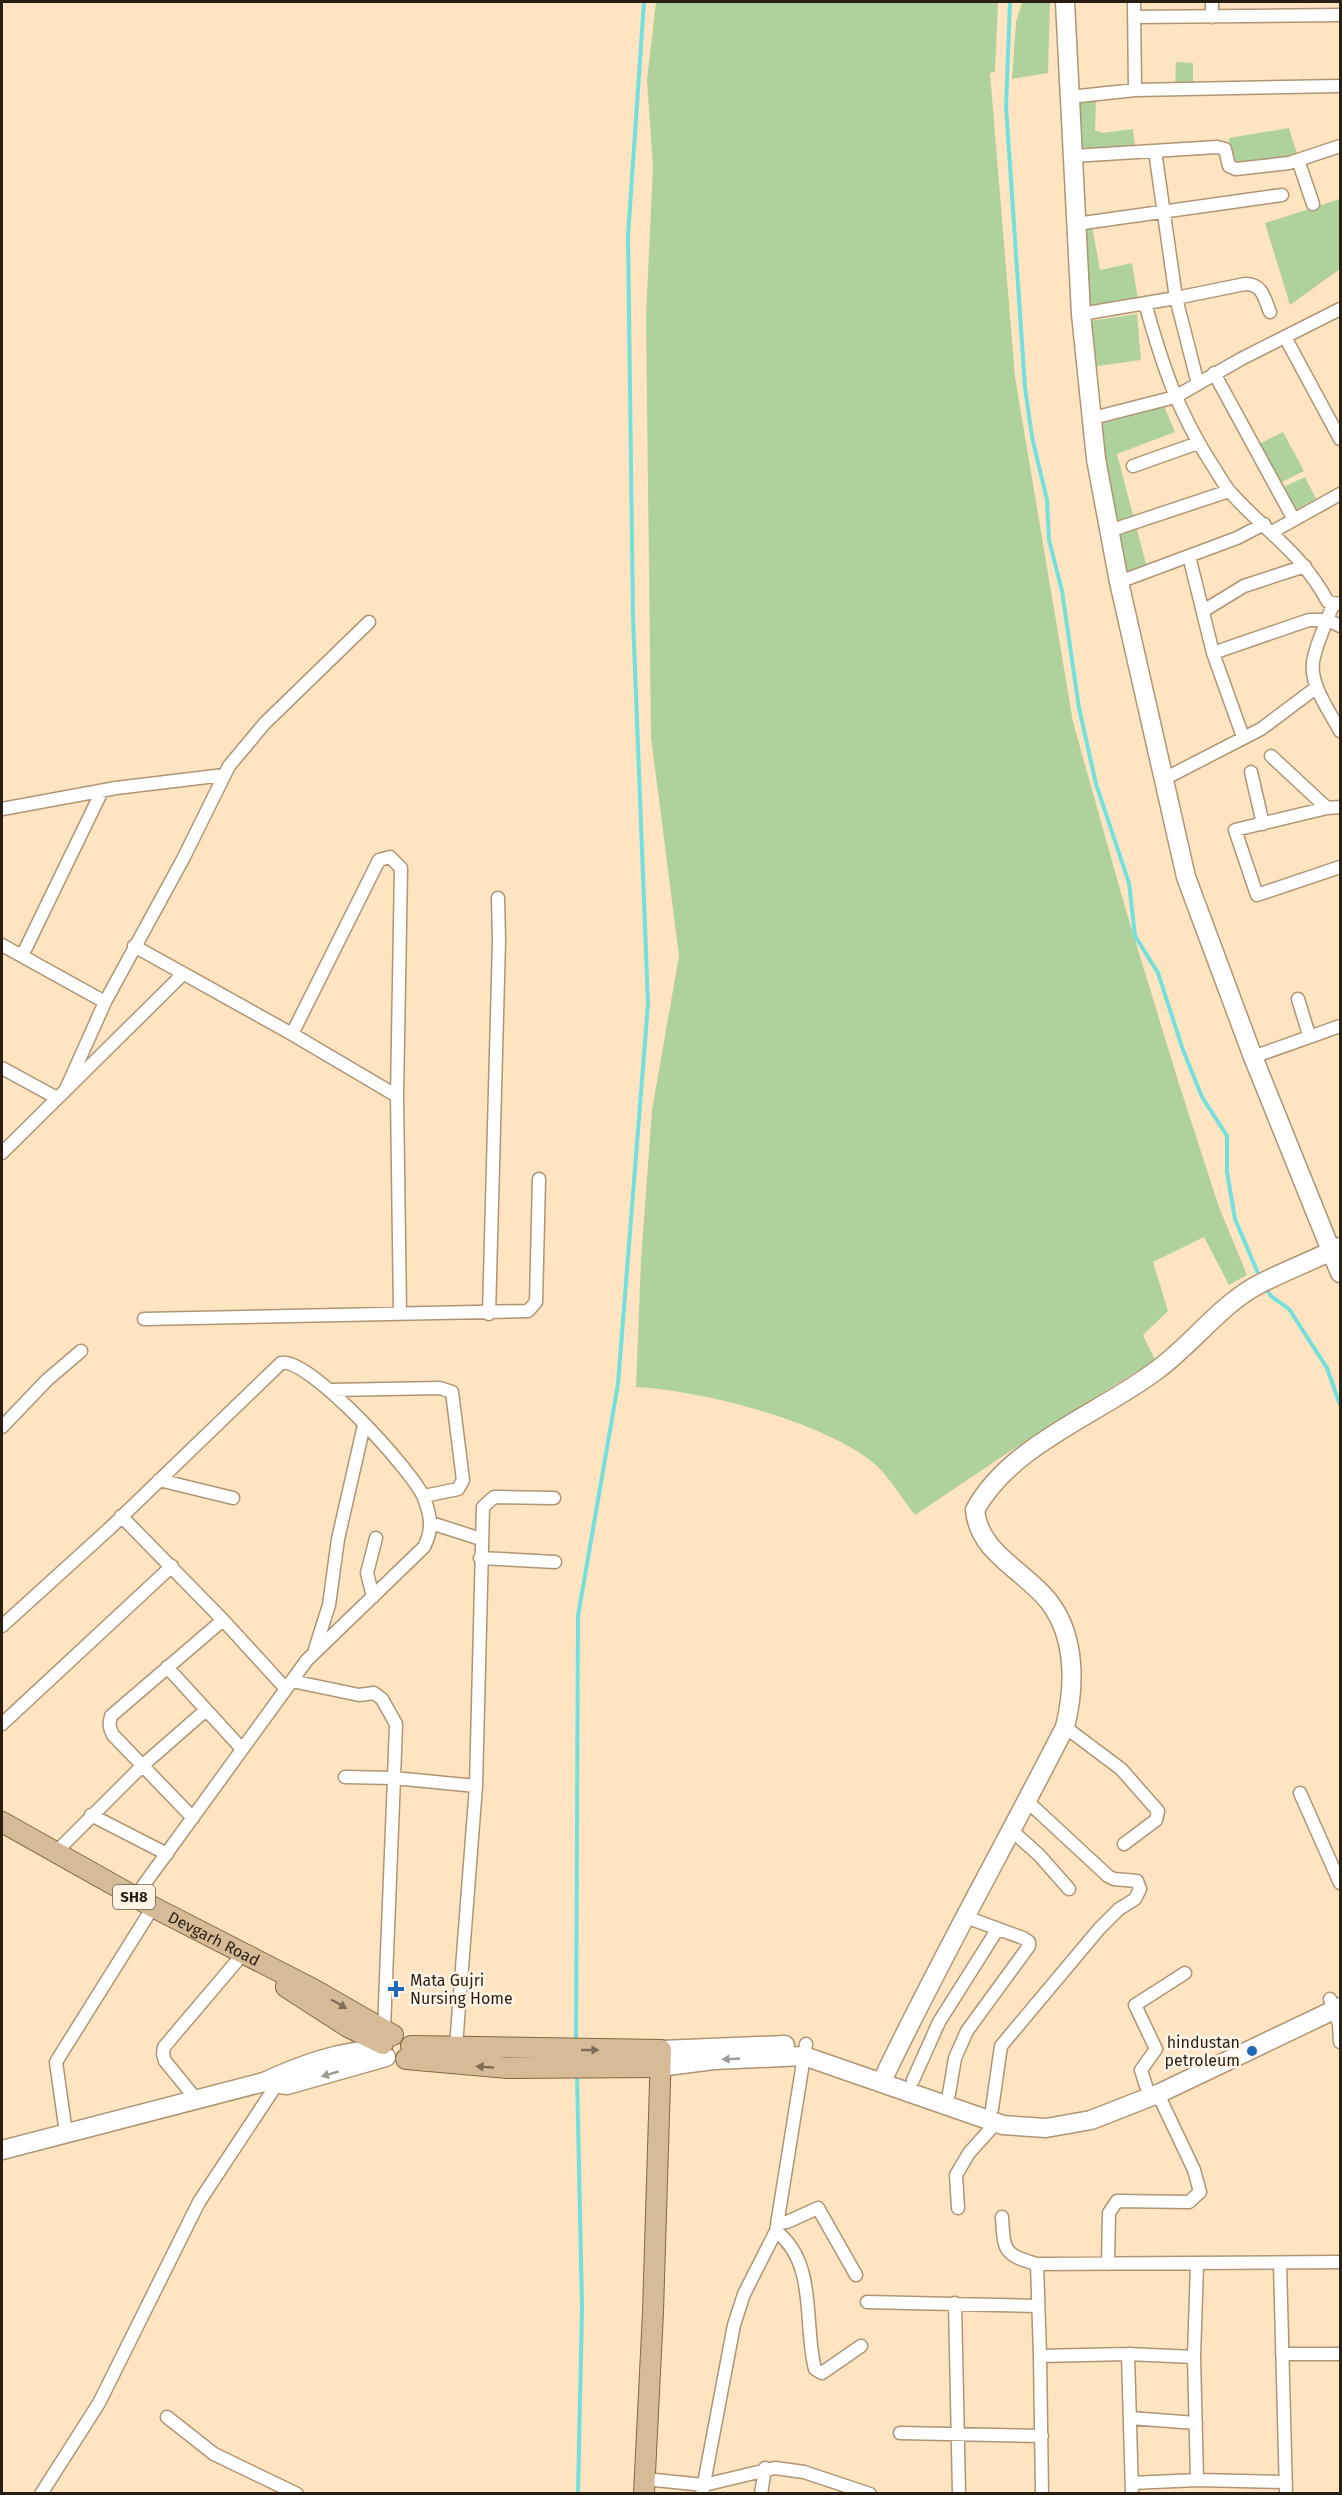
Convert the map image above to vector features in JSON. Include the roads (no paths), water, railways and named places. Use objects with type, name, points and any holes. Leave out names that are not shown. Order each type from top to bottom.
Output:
[{"type":"main road","points":[[1065,2],[1081,314],[1096,459],[1119,582],[1186,877],[1253,1057],[1335,1249],[1341,1273]]},
{"type":"main road","points":[[885,2076],[963,1916],[1027,1801],[1065,1726],[1071,1679],[1071,1651],[1058,1615],[1050,1602],[988,1545],[979,1532],[975,1510],[988,1487],[1002,1473],[1048,1440],[1156,1371],[1239,1297],[1254,1287],[1335,1249]]},
{"type":"main road","name":"Devgarh Road","points":[[2,1822],[135,1898],[242,1955],[313,1989],[385,2043]]},
{"type":"main road","points":[[408,2053],[448,2064],[544,2059],[714,2060],[805,2050],[1032,2129],[1065,2126],[1099,2117],[1336,2002]]},
{"type":"main road","name":"SH8","points":[[385,2043],[402,2035],[408,2053]]},
{"type":"main road","points":[[2,2150],[196,2099],[270,2083],[290,2070],[342,2053],[385,2043]]},
{"type":"main road","points":[[408,2053],[456,2046],[544,2059]]},
{"type":"main road","points":[[644,2486],[653,2312],[660,2058]]},
{"type":"main road","points":[[885,2076],[913,2080],[949,2094],[994,2116]]},
{"type":"street","points":[[1134,2],[1136,90]]},
{"type":"street","points":[[1212,2],[1212,17]]},
{"type":"street","points":[[1288,2],[1289,15]]},
{"type":"street","points":[[1135,17],[1341,15]]},
{"type":"street","points":[[1070,97],[1136,90],[1341,86]]},
{"type":"street","points":[[1073,156],[1222,147],[1227,151],[1229,166],[1236,169],[1298,160],[1341,146]]},
{"type":"street","points":[[1155,151],[1176,298],[1198,384]]},
{"type":"street","points":[[1298,160],[1313,204]]},
{"type":"street","points":[[1076,224],[1282,195]]},
{"type":"street","points":[[1081,314],[1245,284],[1256,284],[1270,312]]},
{"type":"street","points":[[1145,303],[1175,398],[1198,442],[1229,491],[1305,566],[1328,602],[1337,604],[1314,656],[1312,669],[1317,687],[1340,730]]},
{"type":"street","points":[[1092,418],[1175,398],[1214,373],[1341,309]]},
{"type":"street","points":[[1285,337],[1341,439]]},
{"type":"street","points":[[1214,373],[1293,519]]},
{"type":"street","points":[[1133,466],[1198,442]]},
{"type":"street","points":[[1109,531],[1229,491]]},
{"type":"street","points":[[1119,582],[1293,519],[1341,494]]},
{"type":"street","points":[[1190,556],[1213,653],[1243,737]]},
{"type":"street","points":[[1203,611],[1244,586],[1305,566]]},
{"type":"street","points":[[1213,653],[1309,620],[1328,620],[1341,626]]},
{"type":"street","points":[[61,1093],[134,946],[183,859],[224,775],[236,756],[258,730],[369,622]]},
{"type":"street","points":[[1164,779],[1271,723],[1317,687]]},
{"type":"street","points":[[1271,756],[1327,808]]},
{"type":"street","points":[[1251,772],[1263,824]]},
{"type":"street","points":[[2,809],[102,791],[224,775]]},
{"type":"street","points":[[22,956],[102,791]]},
{"type":"street","points":[[1341,807],[1327,808],[1235,830],[1257,895],[1341,867]]},
{"type":"street","points":[[292,1034],[378,860],[390,857],[401,868],[397,1096],[400,1313]]},
{"type":"street","points":[[489,1314],[499,940],[498,898]]},
{"type":"street","points":[[2,945],[105,1002]]},
{"type":"street","points":[[134,946],[292,1034],[397,1096]]},
{"type":"street","points":[[2,1153],[183,974]]},
{"type":"street","points":[[1298,999],[1308,1035]]},
{"type":"street","points":[[1253,1057],[1308,1035],[1341,1026]]},
{"type":"street","points":[[2,1068],[61,1093]]},
{"type":"street","points":[[144,1319],[400,1313],[489,1314],[528,1311],[536,1302],[539,1179]]},
{"type":"street","points":[[2,1427],[47,1380],[81,1351]]},
{"type":"street","points":[[2,1626],[121,1516],[280,1363],[292,1364],[331,1390],[424,1496],[431,1523],[431,1532],[424,1547],[314,1653],[135,1898]]},
{"type":"street","points":[[331,1390],[440,1388],[452,1392],[463,1480],[458,1489],[424,1496]]},
{"type":"street","points":[[314,1653],[329,1605],[338,1539],[364,1425]]},
{"type":"street","points":[[159,1480],[233,1498]]},
{"type":"street","points":[[456,2046],[476,1786],[483,1508],[494,1497],[554,1498]]},
{"type":"street","points":[[121,1516],[289,1685],[359,1695],[378,1694],[397,1730],[385,2043]]},
{"type":"street","points":[[431,1523],[481,1539]]},
{"type":"street","points":[[373,1597],[367,1573],[376,1538]]},
{"type":"street","points":[[480,1558],[555,1562]]},
{"type":"street","points":[[2,1724],[172,1566]]},
{"type":"street","points":[[193,1818],[113,1735],[109,1728],[110,1721],[111,1716],[223,1620]]},
{"type":"street","points":[[167,1667],[242,1749]]},
{"type":"street","points":[[57,1852],[91,1815],[143,1765],[206,1710]]},
{"type":"street","points":[[1065,1726],[1121,1769],[1158,1811],[1156,1820],[1124,1844]]},
{"type":"street","points":[[345,1777],[394,1778],[476,1786]]},
{"type":"street","points":[[1300,1793],[1341,1883]]},
{"type":"street","points":[[958,2208],[956,2175],[994,2116],[1002,2046],[1099,1929],[1119,1909],[1135,1899],[1140,1889],[1137,1881],[1114,1879],[1108,1876],[1027,1801]]},
{"type":"street","points":[[91,1815],[167,1854]]},
{"type":"street","points":[[1010,1829],[1040,1855],[1069,1889]]},
{"type":"street","points":[[66,2133],[56,2062],[153,1907]]},
{"type":"street","points":[[949,2094],[955,2058],[967,2031],[1029,1946],[1026,1939],[963,1916]]},
{"type":"street","points":[[913,2080],[939,2022],[997,1930]]},
{"type":"street","points":[[196,2099],[165,2061],[162,2054],[164,2047],[242,1955]]},
{"type":"street","points":[[1108,2264],[1109,2213],[1117,2201],[1189,2202],[1200,2192],[1194,2170],[1142,2070],[1156,2049],[1136,2005],[1185,1973]]},
{"type":"street","points":[[1336,2002],[1341,2042]]},
{"type":"street","points":[[703,2489],[734,2325],[744,2294],[777,2227],[805,2050]]},
{"type":"street","points":[[41,2493],[99,2403],[199,2202],[270,2083]]},
{"type":"street","points":[[777,2227],[818,2208],[856,2276]]},
{"type":"street","points":[[1002,2217],[1005,2247],[1008,2253],[1018,2259],[1037,2264],[1341,2262]]},
{"type":"street","points":[[777,2227],[803,2270],[815,2369],[822,2373],[861,2346]]},
{"type":"street","points":[[1128,2354],[1132,2488],[1197,2480],[1286,2488],[1280,2263]]},
{"type":"street","points":[[1037,2264],[1042,2493]]},
{"type":"street","points":[[1197,2264],[1194,2357],[1197,2480]]},
{"type":"street","points":[[867,2302],[1037,2306]]},
{"type":"street","points":[[955,2303],[958,2493]]},
{"type":"street","points":[[1040,2356],[1128,2354],[1194,2357]]},
{"type":"street","points":[[1282,2354],[1341,2354]]},
{"type":"street","points":[[167,2416],[214,2454],[297,2493]]},
{"type":"street","points":[[1130,2418],[1196,2423]]},
{"type":"street","points":[[900,2433],[1042,2436]]},
{"type":"street","points":[[644,2486],[703,2489],[765,2468],[804,2472],[870,2493]]},
{"type":"street","points":[[761,2493],[765,2468]]},
{"type":"waterway","points":[[576,2043],[578,1616],[618,1384],[648,1004],[633,617],[628,236],[644,2]]},
{"type":"waterway","points":[[1010,2],[1006,106],[1025,388],[1032,437],[1047,500],[1049,540],[1062,591],[1079,708],[1096,784],[1129,883],[1135,936],[1158,973],[1183,1050],[1202,1097],[1227,1136],[1227,1172],[1235,1219],[1260,1278]]},
{"type":"waterway","points":[[1265,1287],[1271,1296],[1289,1309],[1327,1368],[1340,1405]]},
{"type":"waterway","points":[[577,2074],[582,2307],[578,2494]]},
{"type":"place","name":"Mata Gujri Nursing Home","points":[[396,1989]]},
{"type":"place","name":"hindustan petroleum","points":[[1252,2051]]}]
